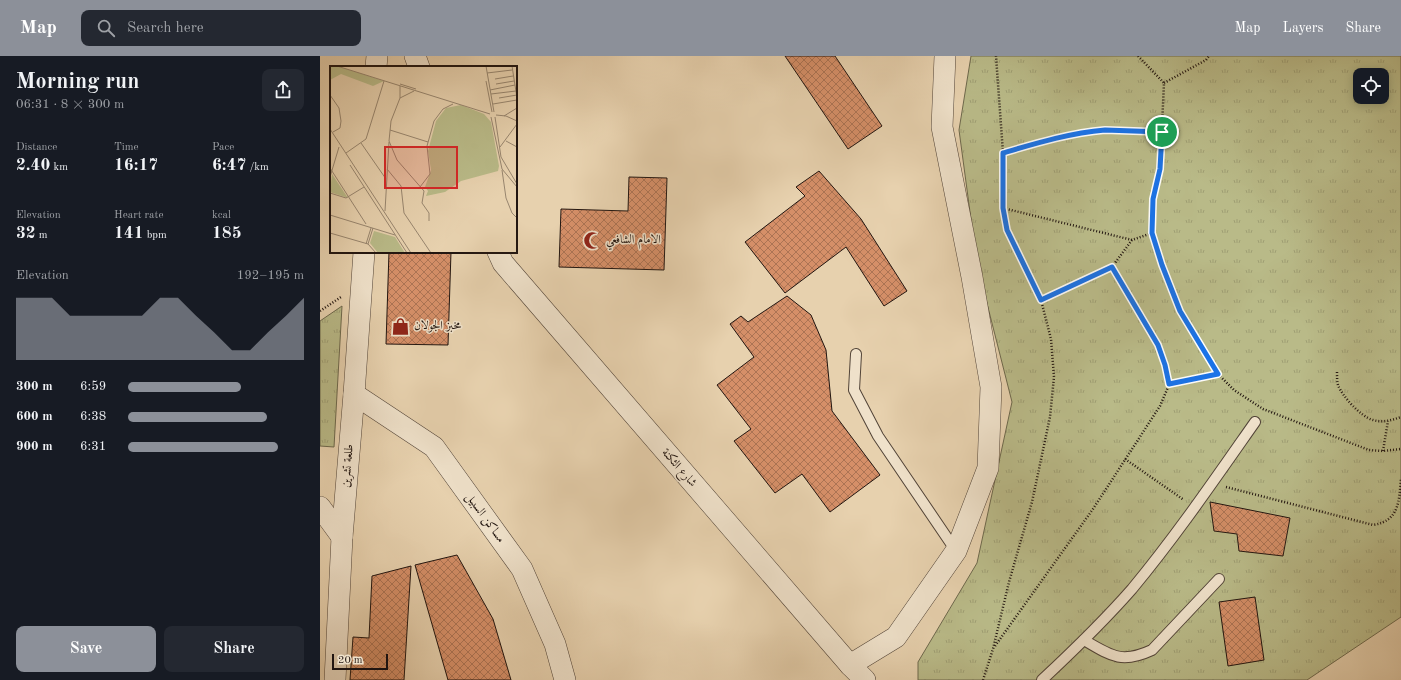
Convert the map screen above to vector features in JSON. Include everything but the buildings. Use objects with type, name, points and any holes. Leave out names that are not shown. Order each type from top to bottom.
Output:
[{"type":"street","points":[[376,66],[377,56]]},
{"type":"street","points":[[414,56],[419,66]]},
{"type":"street","points":[[850,665],[896,637],[956,551],[988,468],[991,387],[972,277],[942,127],[945,56]]},
{"type":"street","name":"طلعة تشرين","points":[[335,680],[342,537],[364,253]]},
{"type":"street","name":"شارع الثكنة","points":[[498,253],[503,263],[508,269],[850,665],[865,680]]},
{"type":"street","name":"مساكن السبيل","points":[[354,394],[434,447],[522,569],[555,644],[565,680]]},
{"type":"street","points":[[320,507],[342,537]]},
{"type":"lane","points":[[856,354],[854,390],[878,436],[956,551]]},
{"type":"lane","points":[[1042,680],[1084,640],[1131,589],[1176,533],[1255,422]]},
{"type":"lane","points":[[1084,640],[1110,655],[1130,657],[1142,655],[1152,650],[1219,579]]},
{"type":"path","points":[[983,680],[993,649],[1009,582],[1032,502],[1050,417],[1054,377],[1051,339],[1041,300],[1007,230],[1003,208],[1003,153],[996,56]]},
{"type":"path","points":[[1138,56],[1164,83],[1160,169],[1153,199],[1152,233],[1162,265],[1180,311],[1218,374],[1234,390],[1263,409],[1370,450],[1383,451],[1401,448]]},
{"type":"path","points":[[1164,83],[1206,60],[1209,56]]},
{"type":"path","points":[[1003,153],[1063,136],[1084,132],[1105,130],[1162,132]]},
{"type":"path","points":[[1003,208],[1132,240],[1152,233]]},
{"type":"path","points":[[1041,300],[1112,267],[1132,240]]},
{"type":"path","points":[[993,649],[1093,509],[1160,406],[1169,384],[1165,365],[1158,345],[1112,267]]},
{"type":"path","points":[[1337,372],[1339,386],[1360,413],[1380,422],[1401,417]]},
{"type":"path","points":[[1169,384],[1218,374]]},
{"type":"path","points":[[1383,451],[1388,421]]},
{"type":"path","points":[[1125,459],[1195,507]]},
{"type":"path","points":[[1212,483],[1373,525],[1385,521],[1395,511],[1399,504],[1401,478]]},
{"type":"green space","points":[[971,56],[1401,56],[1401,617],[1307,680],[918,680],[918,662],[977,563],[1012,402],[977,264],[959,130]]},
{"type":"green space","points":[[342,306],[334,447],[320,446],[320,321]]},
{"type":"place","name":"الامام الشافعي","points":[[593,240]]},
{"type":"place","name":"مخبز الجولان","points":[[401,326]]},
{"type":"route","points":[[1105,130],[1162,132],[1160,169],[1153,199],[1152,233],[1162,265],[1180,311],[1218,374],[1169,384],[1165,365],[1158,345],[1112,267],[1041,300],[1007,230],[1003,208],[1003,153],[1063,136],[1084,132],[1105,130]]}]
